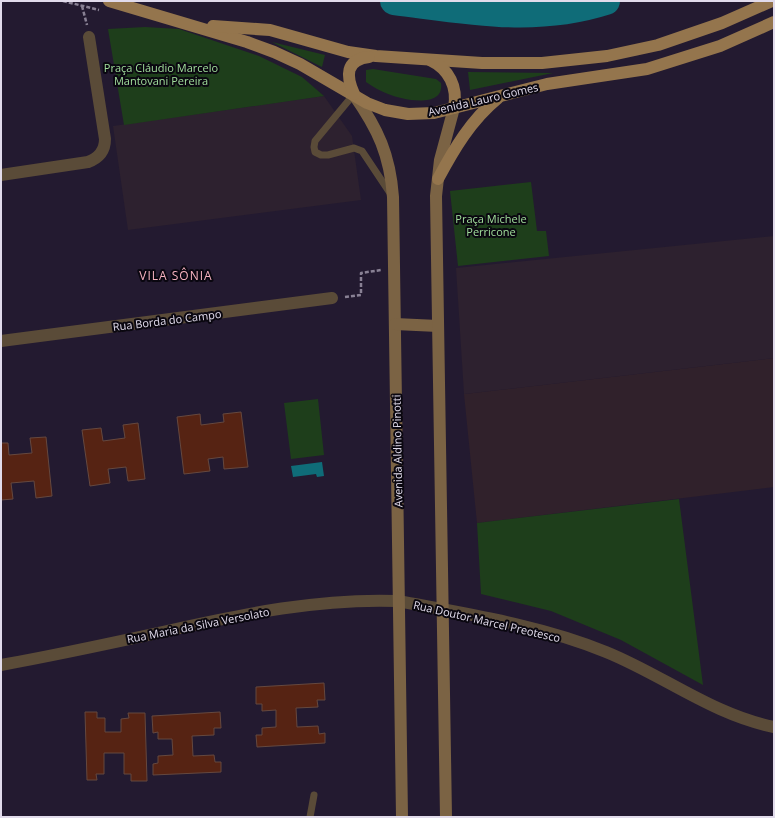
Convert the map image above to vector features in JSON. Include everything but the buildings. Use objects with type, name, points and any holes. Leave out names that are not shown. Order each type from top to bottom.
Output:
[{"type":"main road","name":"Avenida Lauro Gomes","points":[[109,1],[192,25],[274,52],[300,64],[385,110],[400,114],[434,113],[547,84],[647,69],[720,46],[774,22]]},
{"type":"main road","points":[[192,25],[270,30],[348,52],[376,56],[514,64],[564,62],[607,56],[658,45],[686,36],[772,1]]},
{"type":"main road","points":[[354,94],[348,79],[352,65],[359,59],[376,56]]},
{"type":"main road","points":[[429,59],[443,67],[452,80],[455,91],[454,108],[440,160],[438,179],[438,326],[446,817]]},
{"type":"main road","name":"Avenida Aldino Pinotti","points":[[354,94],[368,115],[381,140],[390,167],[393,197],[402,817]]},
{"type":"main road","points":[[438,179],[451,154],[469,128],[488,107],[501,96]]},
{"type":"main road","points":[[395,324],[438,326]]},
{"type":"street","points":[[1,175],[82,163],[92,160],[99,155],[104,147],[105,139],[89,37]]},
{"type":"street","name":"Rua Borda do Campo","points":[[1,341],[332,298]]},
{"type":"street","name":"Rua Maria da Silva Versolato","points":[[1,665],[259,612],[316,604],[377,600],[398,601]]},
{"type":"street","name":"Rua Doutor Marcel Preotesco","points":[[398,601],[520,626],[606,652],[704,702],[764,725],[774,727]]},
{"type":"lane","points":[[354,94],[315,141],[315,152],[328,155],[354,148],[362,151],[393,197]]},
{"type":"lane","points":[[310,817],[314,795]]},
{"type":"path","points":[[82,6],[89,37]]},
{"type":"path","points":[[332,298],[361,295],[361,273],[395,269]]},
{"type":"shaded area","points":[[324,96],[352,136],[361,200],[128,230],[113,126]]},
{"type":"shaded area","points":[[774,236],[774,358],[464,394],[456,268]]},
{"type":"shaded area","points":[[774,358],[774,487],[477,523],[464,394]]},
{"type":"shaded area","points":[[322,462],[324,476],[317,477],[316,474],[293,477],[291,466]]},
{"type":"green space","name":"Praça Cláudio Marcelo Mantovani Pereira","points":[[145,27],[179,29],[259,56],[302,77],[324,96],[124,125],[108,29]]},
{"type":"green space","points":[[272,42],[325,55],[322,67]]},
{"type":"green space","points":[[373,69],[436,79],[441,83],[440,91],[436,97],[421,100],[412,100],[394,96],[379,90],[366,82],[366,70]]},
{"type":"green space","points":[[468,72],[553,73],[470,90]]},
{"type":"green space","name":"Praça Michele Perricone","points":[[531,182],[537,231],[546,231],[549,256],[458,266],[450,191]]},
{"type":"green space","points":[[318,399],[324,455],[291,459],[284,403]]},
{"type":"green space","points":[[679,499],[703,685],[621,640],[551,611],[481,594],[477,523]]},
{"type":"waterway","points":[[394,1],[500,13],[553,12],[579,8],[606,1]]},
{"type":"district","name":"VILA SÔNIA","points":[[176,275]]}]
